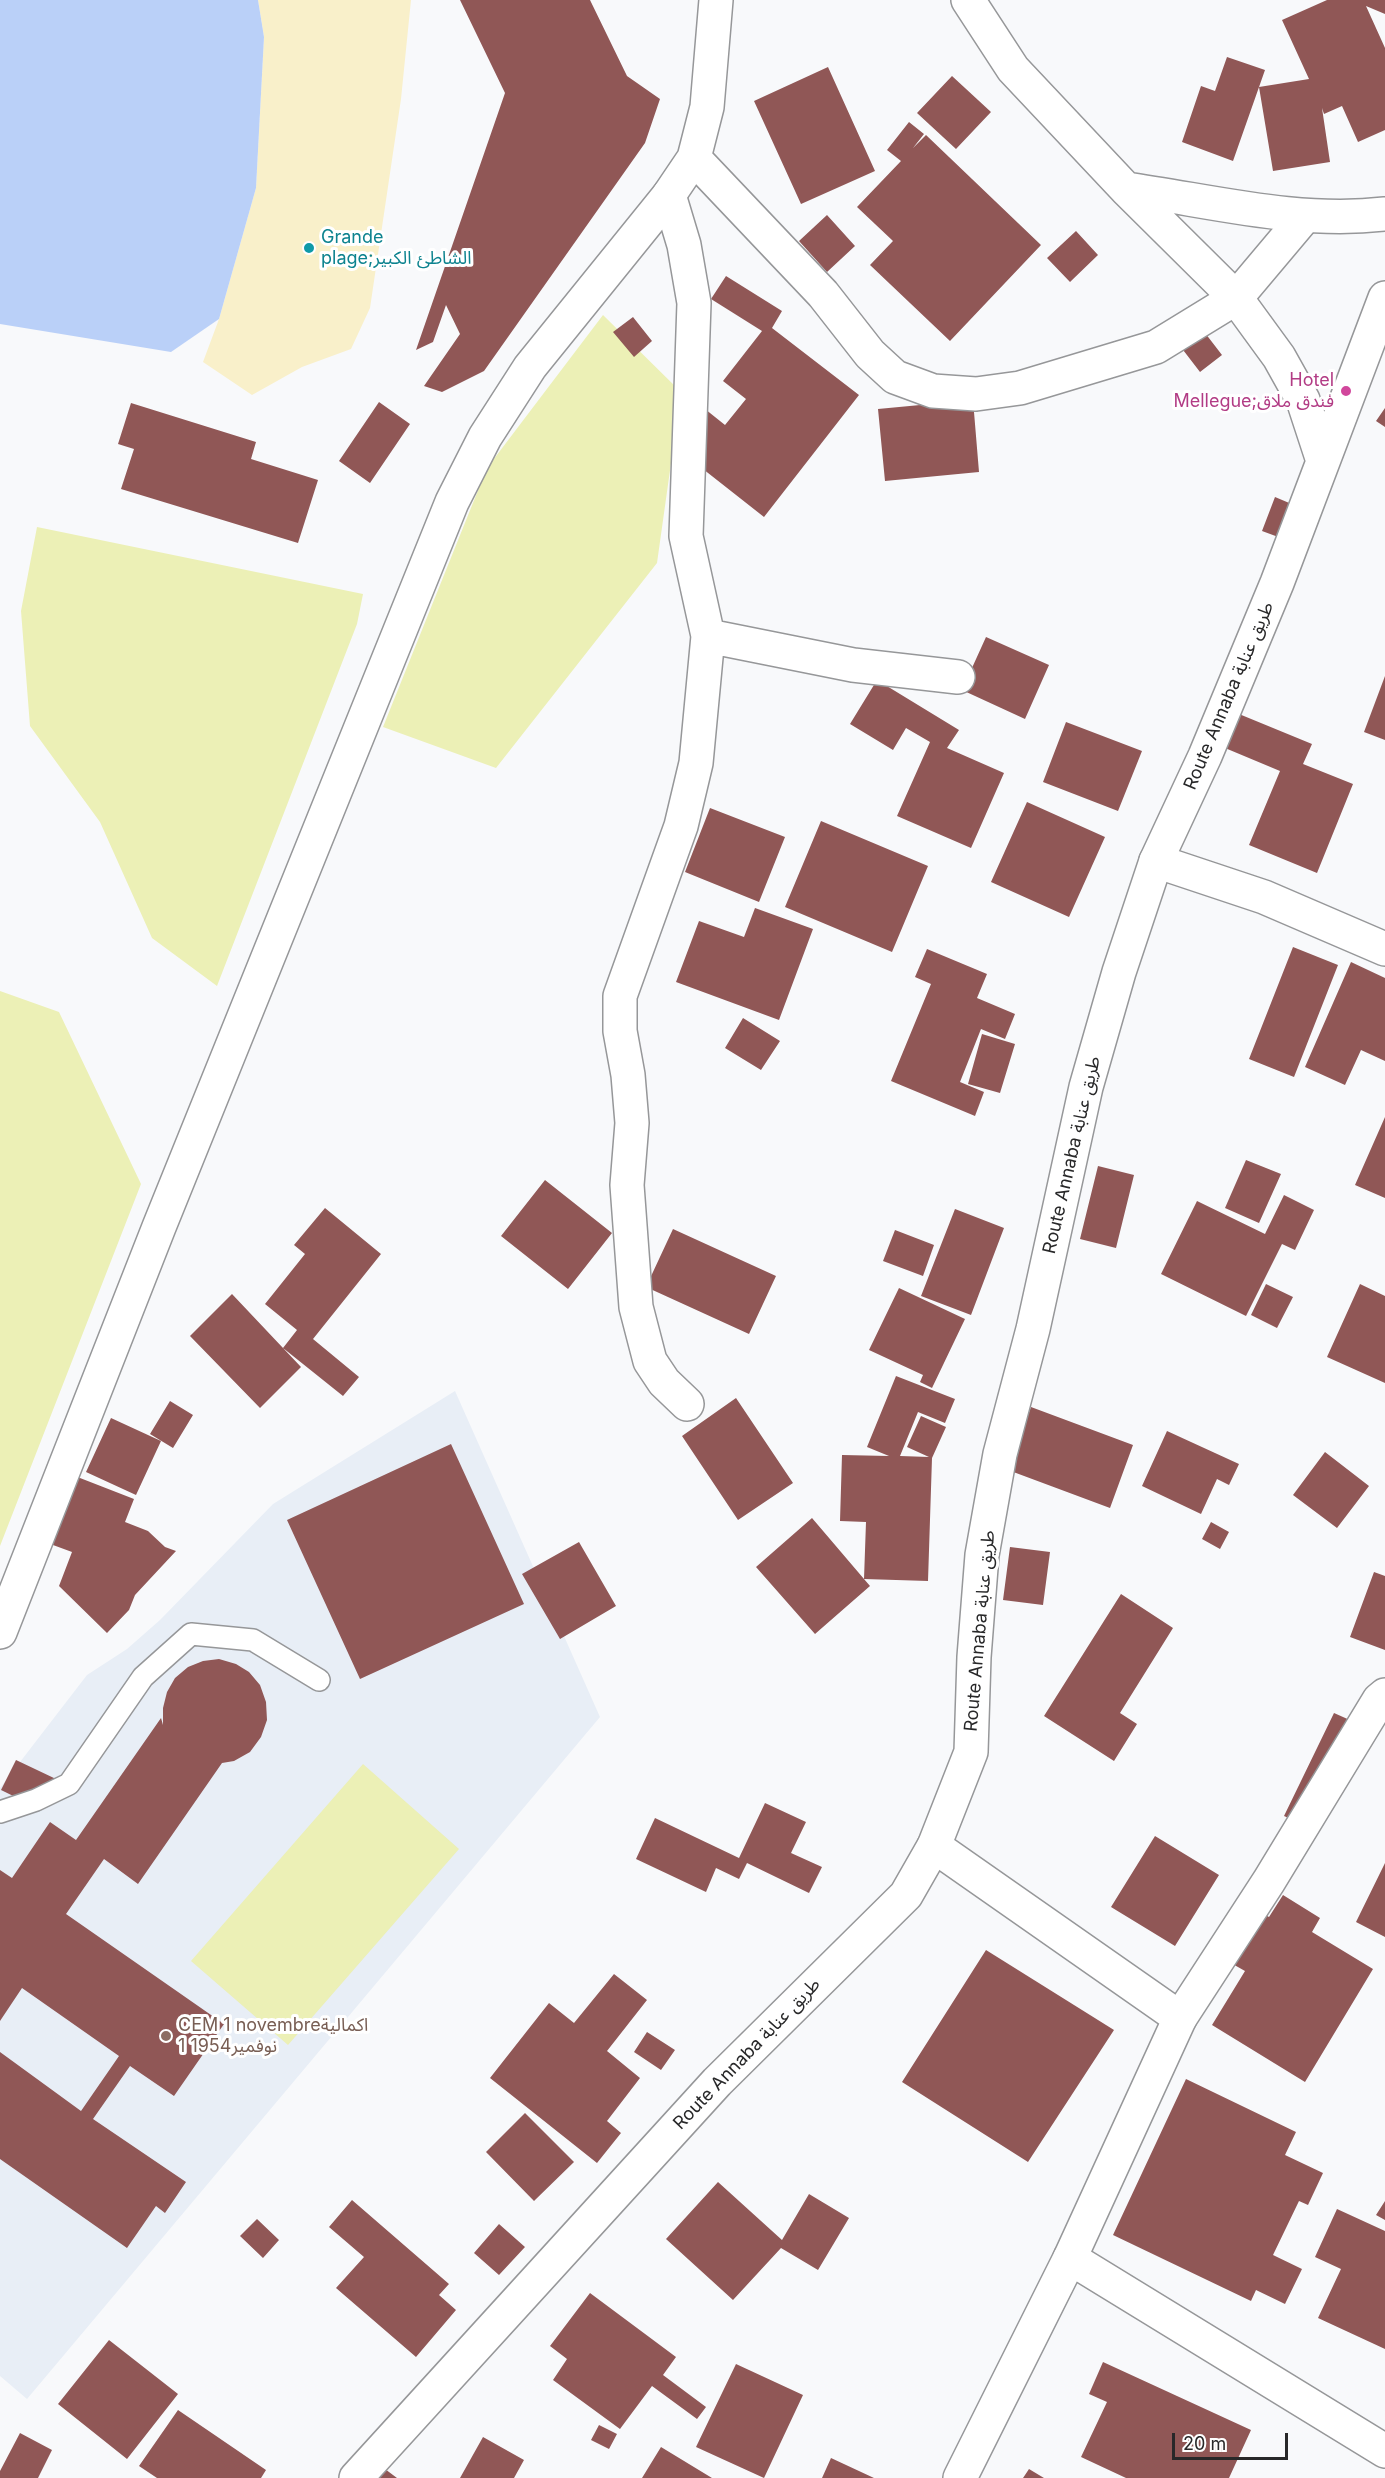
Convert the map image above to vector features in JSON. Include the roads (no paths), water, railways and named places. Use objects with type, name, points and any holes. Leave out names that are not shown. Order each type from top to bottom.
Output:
[{"type":"street","points":[[0,1632],[159,1227],[452,502],[485,437],[530,367],[669,195],[694,158],[707,107],[716,0]]},
{"type":"street","points":[[968,0],[1013,69],[1126,189],[1236,298],[1279,357],[1303,400],[1323,462]]},
{"type":"street","points":[[694,158],[823,294],[870,354],[895,377],[933,391],[976,394],[1020,388],[1156,346],[1236,298],[1305,216]]},
{"type":"street","points":[[1126,189],[1190,198],[1244,209],[1305,216],[1354,217],[1385,214]]},
{"type":"street","points":[[669,195],[684,245],[694,303],[686,536],[708,636],[696,763],[681,826],[620,996],[620,1031],[628,1075],[632,1123],[627,1185],[636,1307],[650,1361],[664,1382],[687,1404]]},
{"type":"street","name":"Route Annaba طريق عنابة","points":[[356,2478],[717,2082],[906,1895],[934,1846],[970,1752],[982,1555],[1000,1454],[1033,1329],[1086,1087],[1119,972],[1156,861],[1205,756],[1277,583],[1382,313]]},
{"type":"street","points":[[708,636],[853,665],[958,677]]},
{"type":"street","points":[[1156,861],[1264,897],[1385,949]]},
{"type":"street","points":[[960,2478],[1070,2258],[1180,2018],[1269,1881],[1379,1700],[1385,1695]]},
{"type":"street","points":[[934,1846],[1180,2018]]},
{"type":"street","points":[[1070,2258],[1385,2451]]},
{"type":"lane","points":[[0,1812],[36,1800],[69,1784],[142,1677],[191,1634],[253,1640],[318,1680]]},
{"type":"water","points":[[0,0],[258,0],[264,37],[256,188],[219,319],[171,352],[0,324]]},
{"type":"place","name":"Grande plage;الشاطئ الكبير","points":[[309,248]]},
{"type":"place","name":"Hotel Mellegue;فندق ملاق","points":[[1346,391]]},
{"type":"place","name":"CEM 1 novembreاكمالية 1 نوفمير1954","points":[[166,2036]]}]
